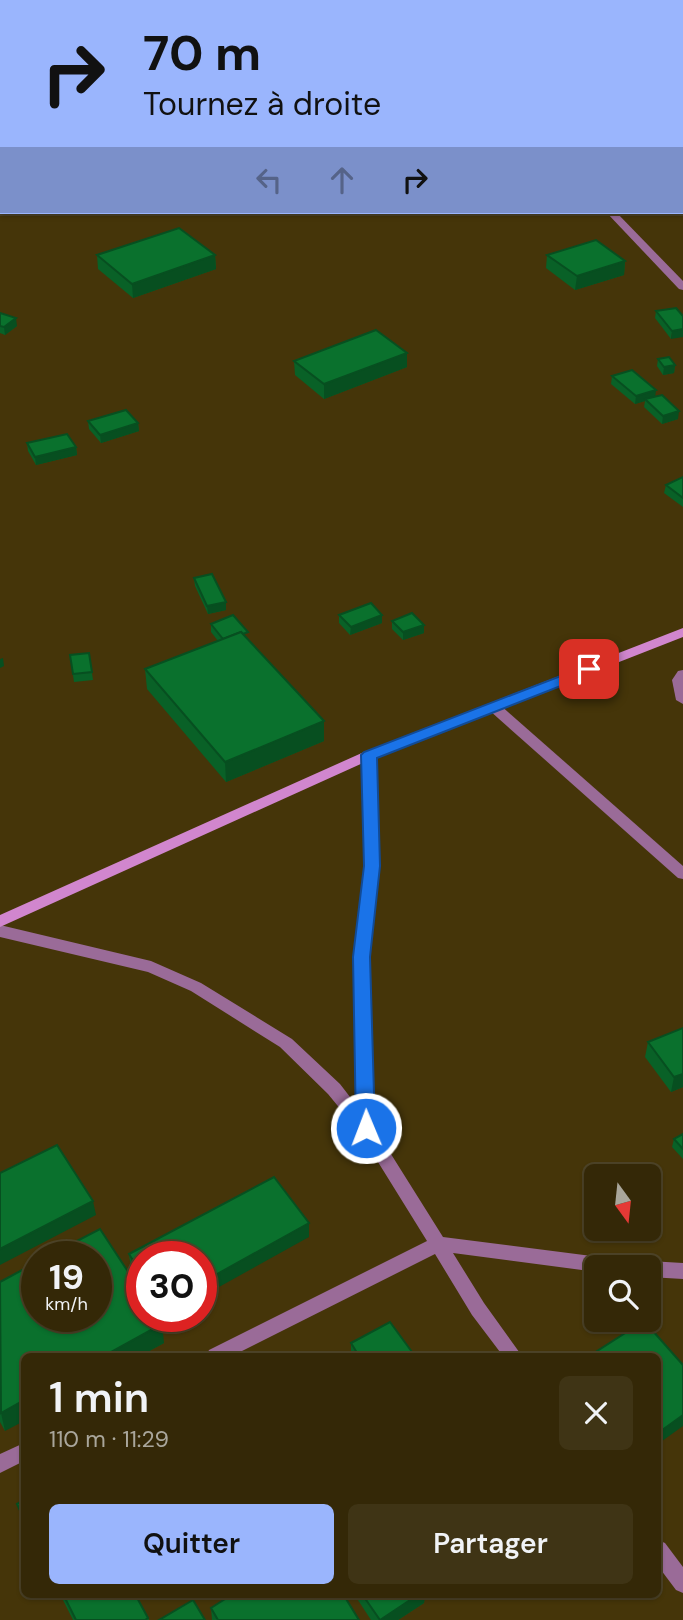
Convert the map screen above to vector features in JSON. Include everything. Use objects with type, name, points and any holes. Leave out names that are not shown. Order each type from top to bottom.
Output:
[{"type":"street","points":[[613,214],[683,287]]},
{"type":"street","points":[[0,921],[369,755],[683,632]]},
{"type":"street","points":[[683,674],[679,680],[683,700]]},
{"type":"street","points":[[495,707],[683,874]]},
{"type":"street","points":[[366,1128],[362,957],[372,866],[369,755]]},
{"type":"street","points":[[0,931],[151,967],[196,987],[286,1043],[334,1089],[366,1128],[478,1309],[511,1353]]},
{"type":"street","points":[[221,1353],[438,1244],[584,1263]]},
{"type":"street","points":[[661,1270],[683,1271]]},
{"type":"street","points":[[0,1464],[21,1454]]},
{"type":"street","points":[[661,1554],[683,1583]]},
{"type":"building","points":[[179,228],[215,255],[132,284],[97,255]]},
{"type":"building","points":[[596,240],[625,261],[577,276],[547,255]]},
{"type":"building","points":[[676,308],[683,316],[683,329],[672,331],[656,311]]},
{"type":"building","points":[[0,313],[16,318],[4,327],[0,326]]},
{"type":"building","points":[[376,330],[407,353],[324,384],[294,361]]},
{"type":"building","points":[[669,357],[675,365],[664,367],[658,359]]},
{"type":"building","points":[[632,370],[656,390],[636,396],[612,376]]},
{"type":"building","points":[[662,395],[679,411],[663,416],[645,399]]},
{"type":"building","points":[[126,410],[138,423],[100,435],[88,421]]},
{"type":"building","points":[[67,434],[76,447],[35,457],[27,443]]},
{"type":"building","points":[[683,477],[683,498],[666,485]]},
{"type":"building","points":[[212,574],[226,602],[207,606],[194,578]]},
{"type":"building","points":[[371,603],[382,615],[351,627],[339,615]]},
{"type":"building","points":[[412,613],[424,625],[403,632],[392,621]]},
{"type":"building","points":[[233,615],[248,632],[223,639],[211,624]]},
{"type":"building","points":[[241,632],[324,721],[225,762],[145,669]]},
{"type":"building","points":[[89,653],[92,672],[73,674],[70,655]]},
{"type":"building","points":[[683,1028],[683,1074],[674,1077],[648,1042]]},
{"type":"building","points":[[683,1134],[683,1149],[674,1139]]},
{"type":"building","points":[[57,1145],[93,1201],[0,1249],[0,1173]]},
{"type":"building","points":[[274,1177],[309,1223],[217,1274],[217,1241],[153,1241]]},
{"type":"building","points":[[100,1229],[108,1241],[77,1241]]},
{"type":"building","points":[[112,1247],[126,1269],[126,1332],[148,1332],[109,1353],[21,1353],[21,1402],[1,1413],[0,1282],[21,1271],[21,1332],[112,1332]]},
{"type":"building","points":[[390,1322],[412,1352],[357,1353],[351,1343]]},
{"type":"building","points":[[627,1332],[654,1332],[683,1365],[683,1415],[661,1431],[661,1353],[594,1353]]},
{"type":"building","points":[[65,1598],[137,1598],[148,1618],[145,1620],[76,1620]]},
{"type":"building","points":[[227,1598],[345,1598],[359,1620],[218,1620],[211,1608]]},
{"type":"building","points":[[365,1598],[413,1598],[380,1620]]},
{"type":"building","points":[[193,1600],[205,1620],[159,1620]]},
{"type":"route","points":[[366,1128],[362,957],[372,866],[369,755],[589,669]]}]
